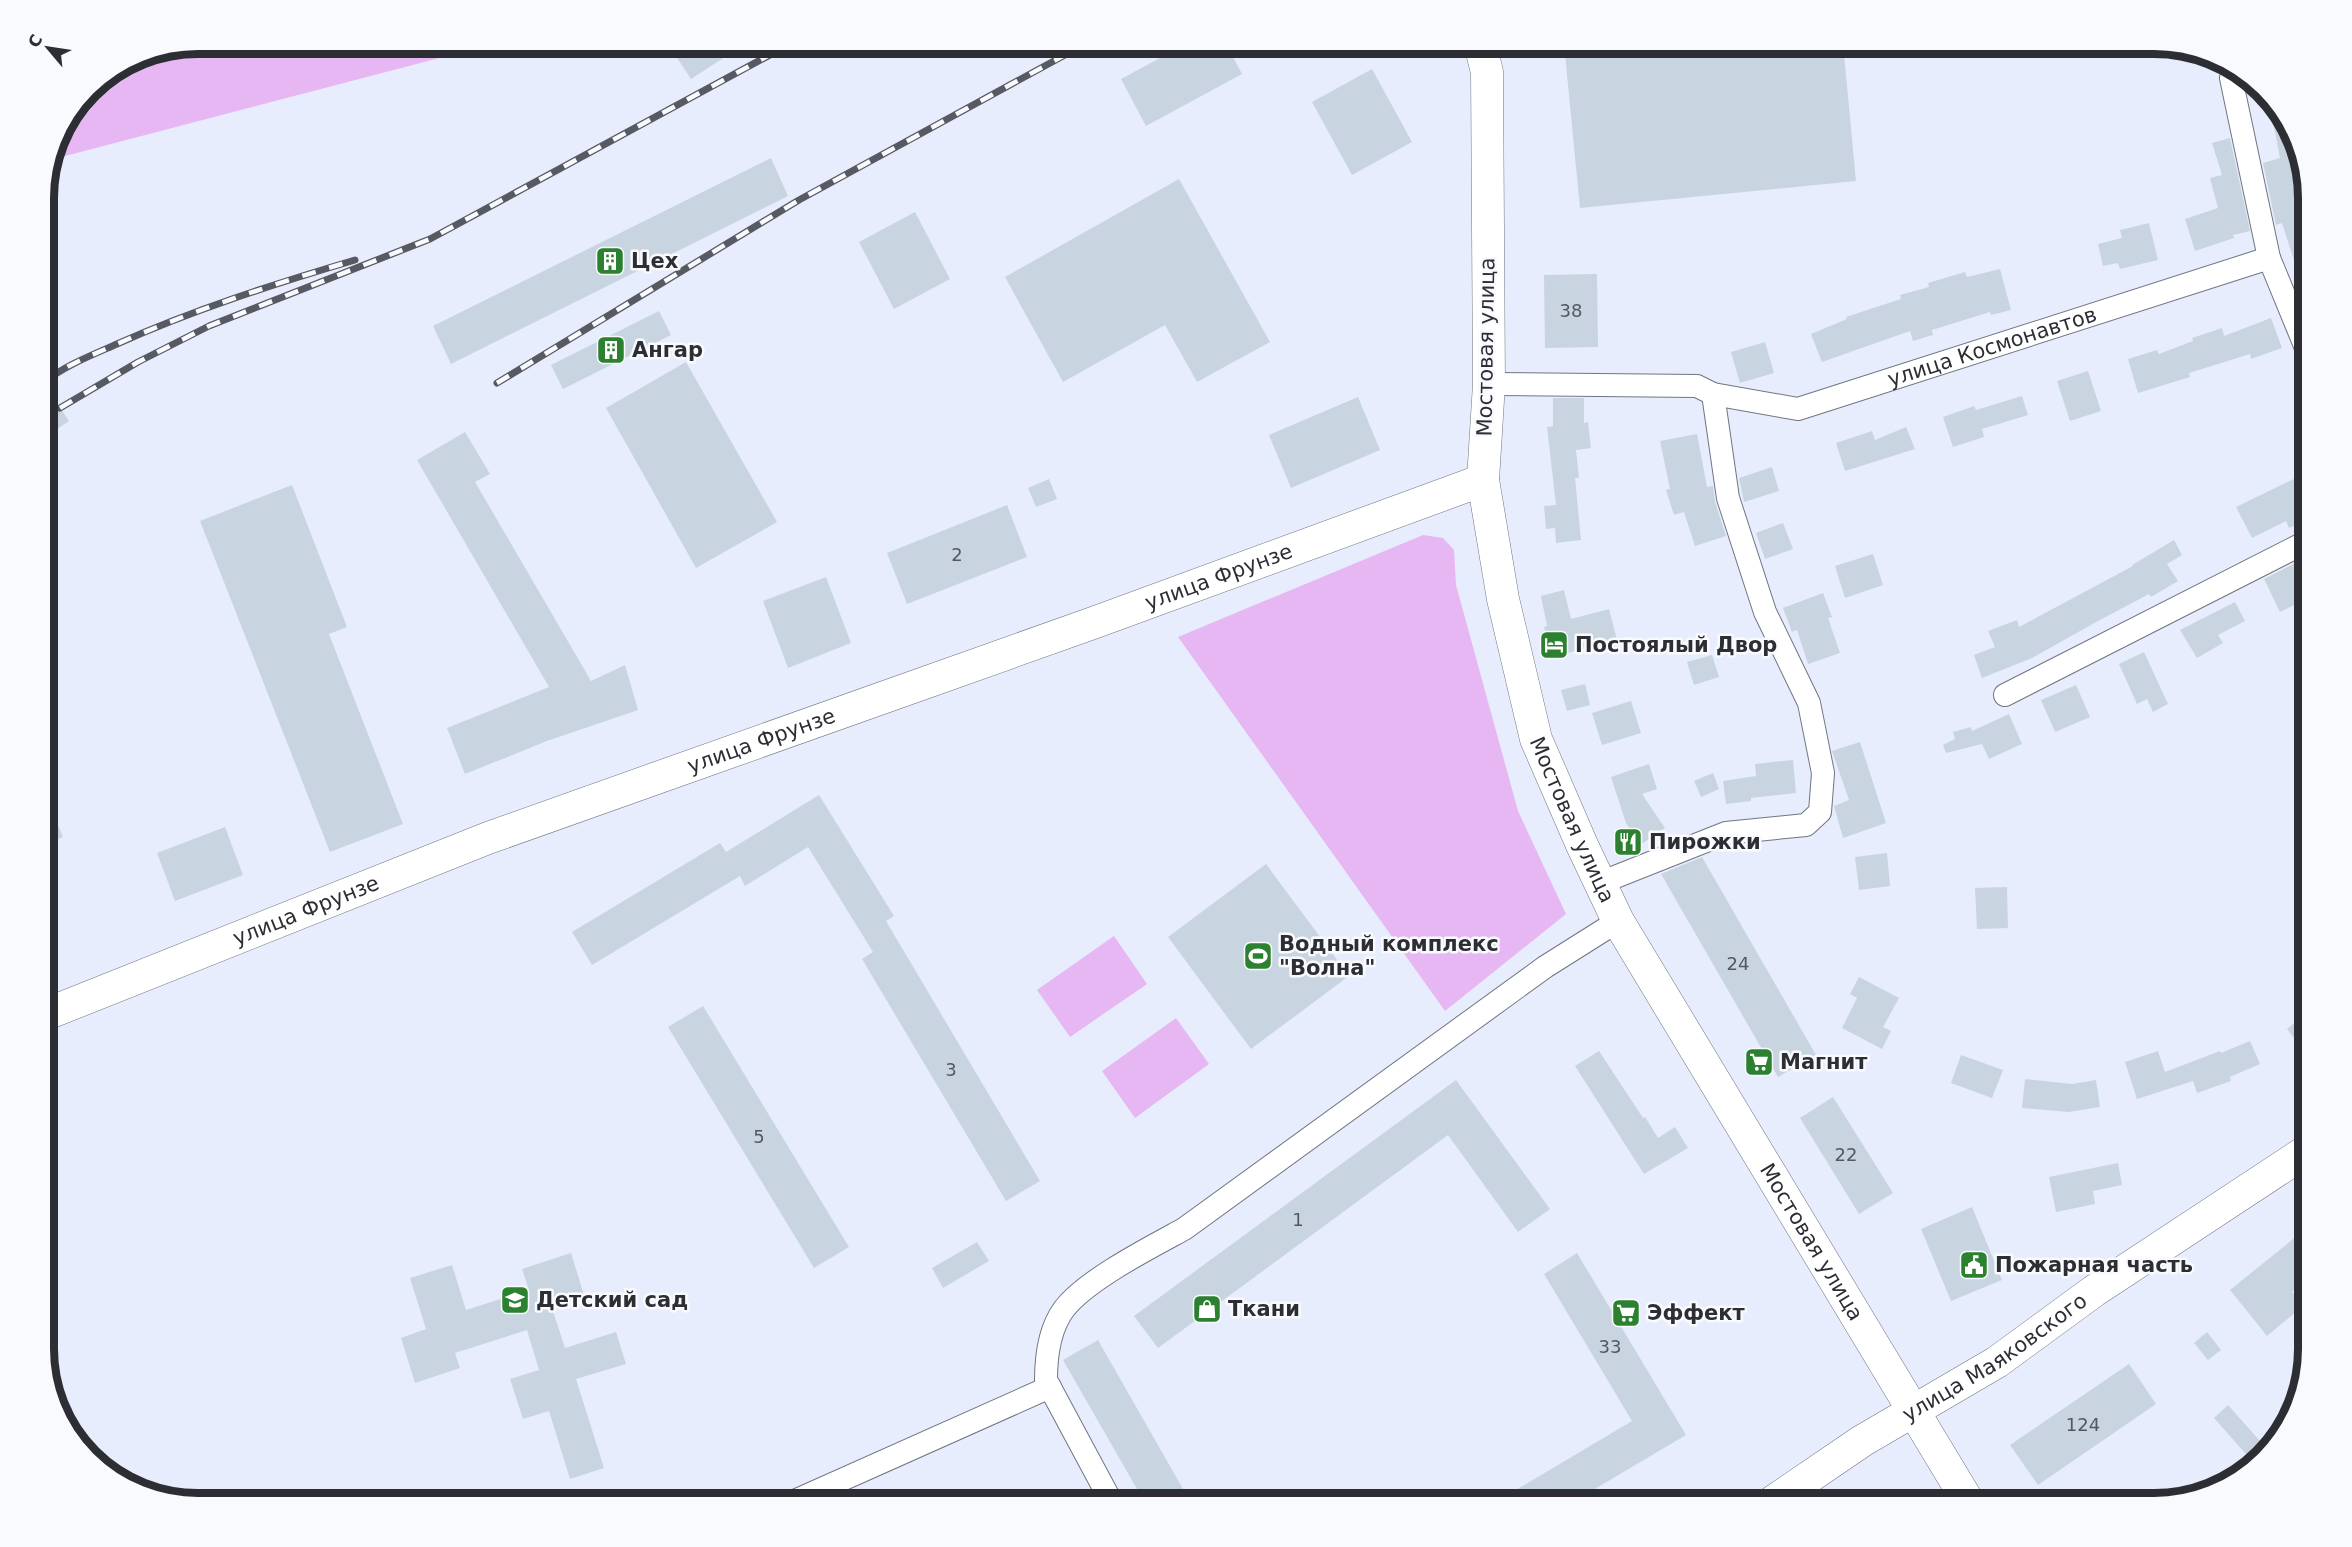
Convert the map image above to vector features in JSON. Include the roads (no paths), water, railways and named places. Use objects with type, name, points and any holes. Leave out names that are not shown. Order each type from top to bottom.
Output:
[{"type":"main road","name":"Мостовая улица","points":[[1482,54],[1487,72],[1489,384],[1483,480],[1503,599],[1536,740],[1618,921],[1963,1493]]},
{"type":"main road","name":"улица Фрунзе","points":[[54,1011],[461,851],[488,838],[1093,624],[1483,480]]},
{"type":"main road","name":"улица Маяковского","points":[[1786,1493],[1862,1441],[1997,1362],[2094,1291],[2298,1157]]},
{"type":"street","points":[[2231,78],[2269,258],[2298,329]]},
{"type":"street","name":"улица Космонавтов","points":[[1489,384],[1696,386],[1713,394],[1798,409],[2269,258]]},
{"type":"street","points":[[1600,883],[1726,833],[1806,825],[1820,812],[1823,773],[1809,703],[1765,612],[1728,498],[1713,394]]},
{"type":"street","points":[[2005,695],[2298,546]]},
{"type":"street","points":[[1107,1493],[1046,1380],[1046,1363],[1056,1324],[1065,1308],[1088,1287],[1139,1254],[1184,1229],[1545,967],[1618,921]]},
{"type":"street","points":[[812,1493],[1050,1387]]},
{"type":"railway","points":[[60,408],[138,362],[209,326],[430,239],[772,54]]},
{"type":"railway","points":[[497,383],[799,200],[1067,54]]},
{"type":"railway","points":[[54,375],[79,361],[175,320],[264,288],[355,260]]},
{"type":"place","name":"Цех","points":[[610,261]]},
{"type":"place","name":"Ангар","points":[[611,350]]},
{"type":"place","name":"Постоялый Двор","points":[[1554,645]]},
{"type":"place","name":"Пирожки","points":[[1628,842]]},
{"type":"place","name":"Водный комплекс \"Волна\"","points":[[1258,956]]},
{"type":"place","name":"Магнит","points":[[1759,1062]]},
{"type":"place","name":"Пожарная часть","points":[[1974,1265]]},
{"type":"place","name":"Детский сад","points":[[515,1300]]},
{"type":"place","name":"Ткани","points":[[1207,1309]]},
{"type":"place","name":"Эффект","points":[[1626,1313]]}]
